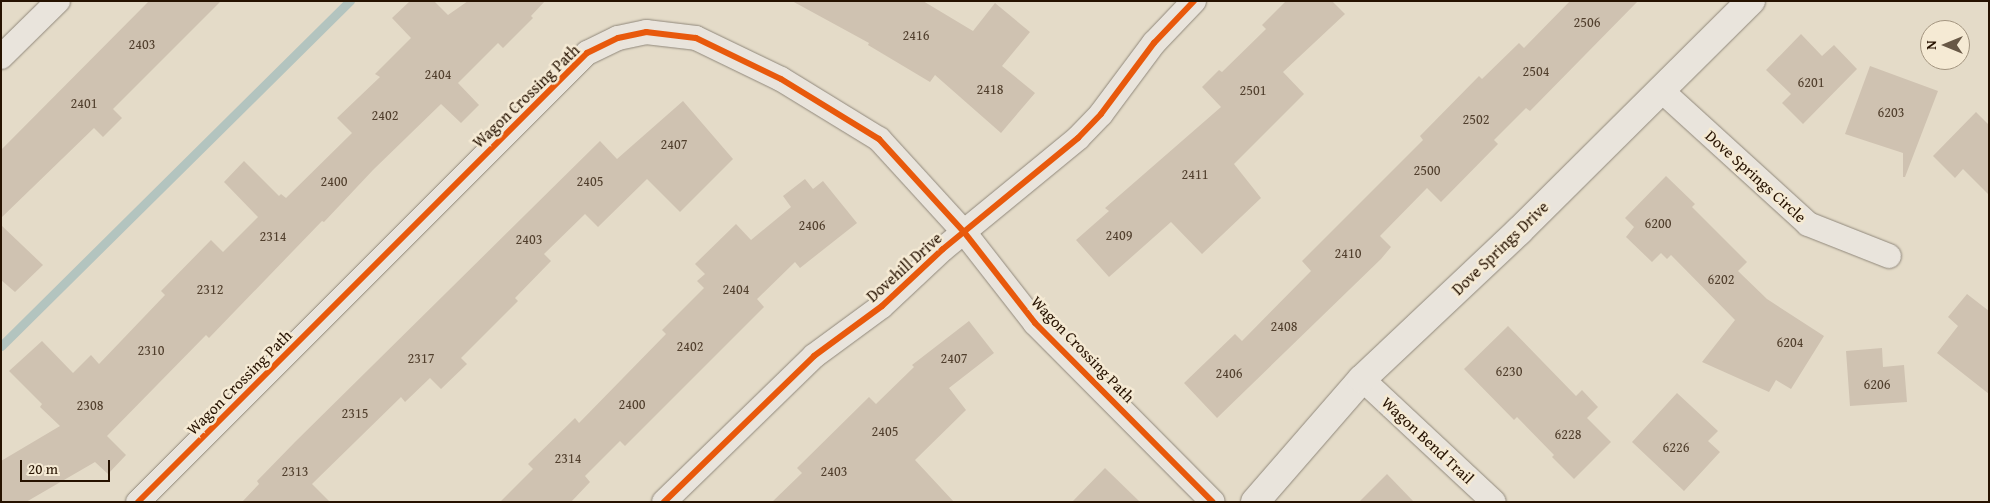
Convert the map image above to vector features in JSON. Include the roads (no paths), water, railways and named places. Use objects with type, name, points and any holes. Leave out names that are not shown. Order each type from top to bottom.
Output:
[{"type":"street","points":[[1,57],[58,1]]},
{"type":"street","name":"Dovehill Drive","points":[[664,502],[814,356],[882,306],[942,249],[1078,138],[1101,114],[1154,43],[1194,1]]},
{"type":"street","name":"Dove Springs Drive","points":[[1255,502],[1362,379],[1662,90],[1751,1]]},
{"type":"street","name":"Wagon Crossing Path","points":[[138,502],[587,53],[618,38],[646,32],[696,38],[781,79],[880,139],[964,232],[1035,323],[1213,502]]},
{"type":"street","name":"Dove Springs Circle","points":[[1662,90],[1808,224],[1889,256]]},
{"type":"street","name":"Wagon Bend Trail","points":[[1362,379],[1494,502]]},
{"type":"waterway","points":[[1,346],[350,1]]}]
